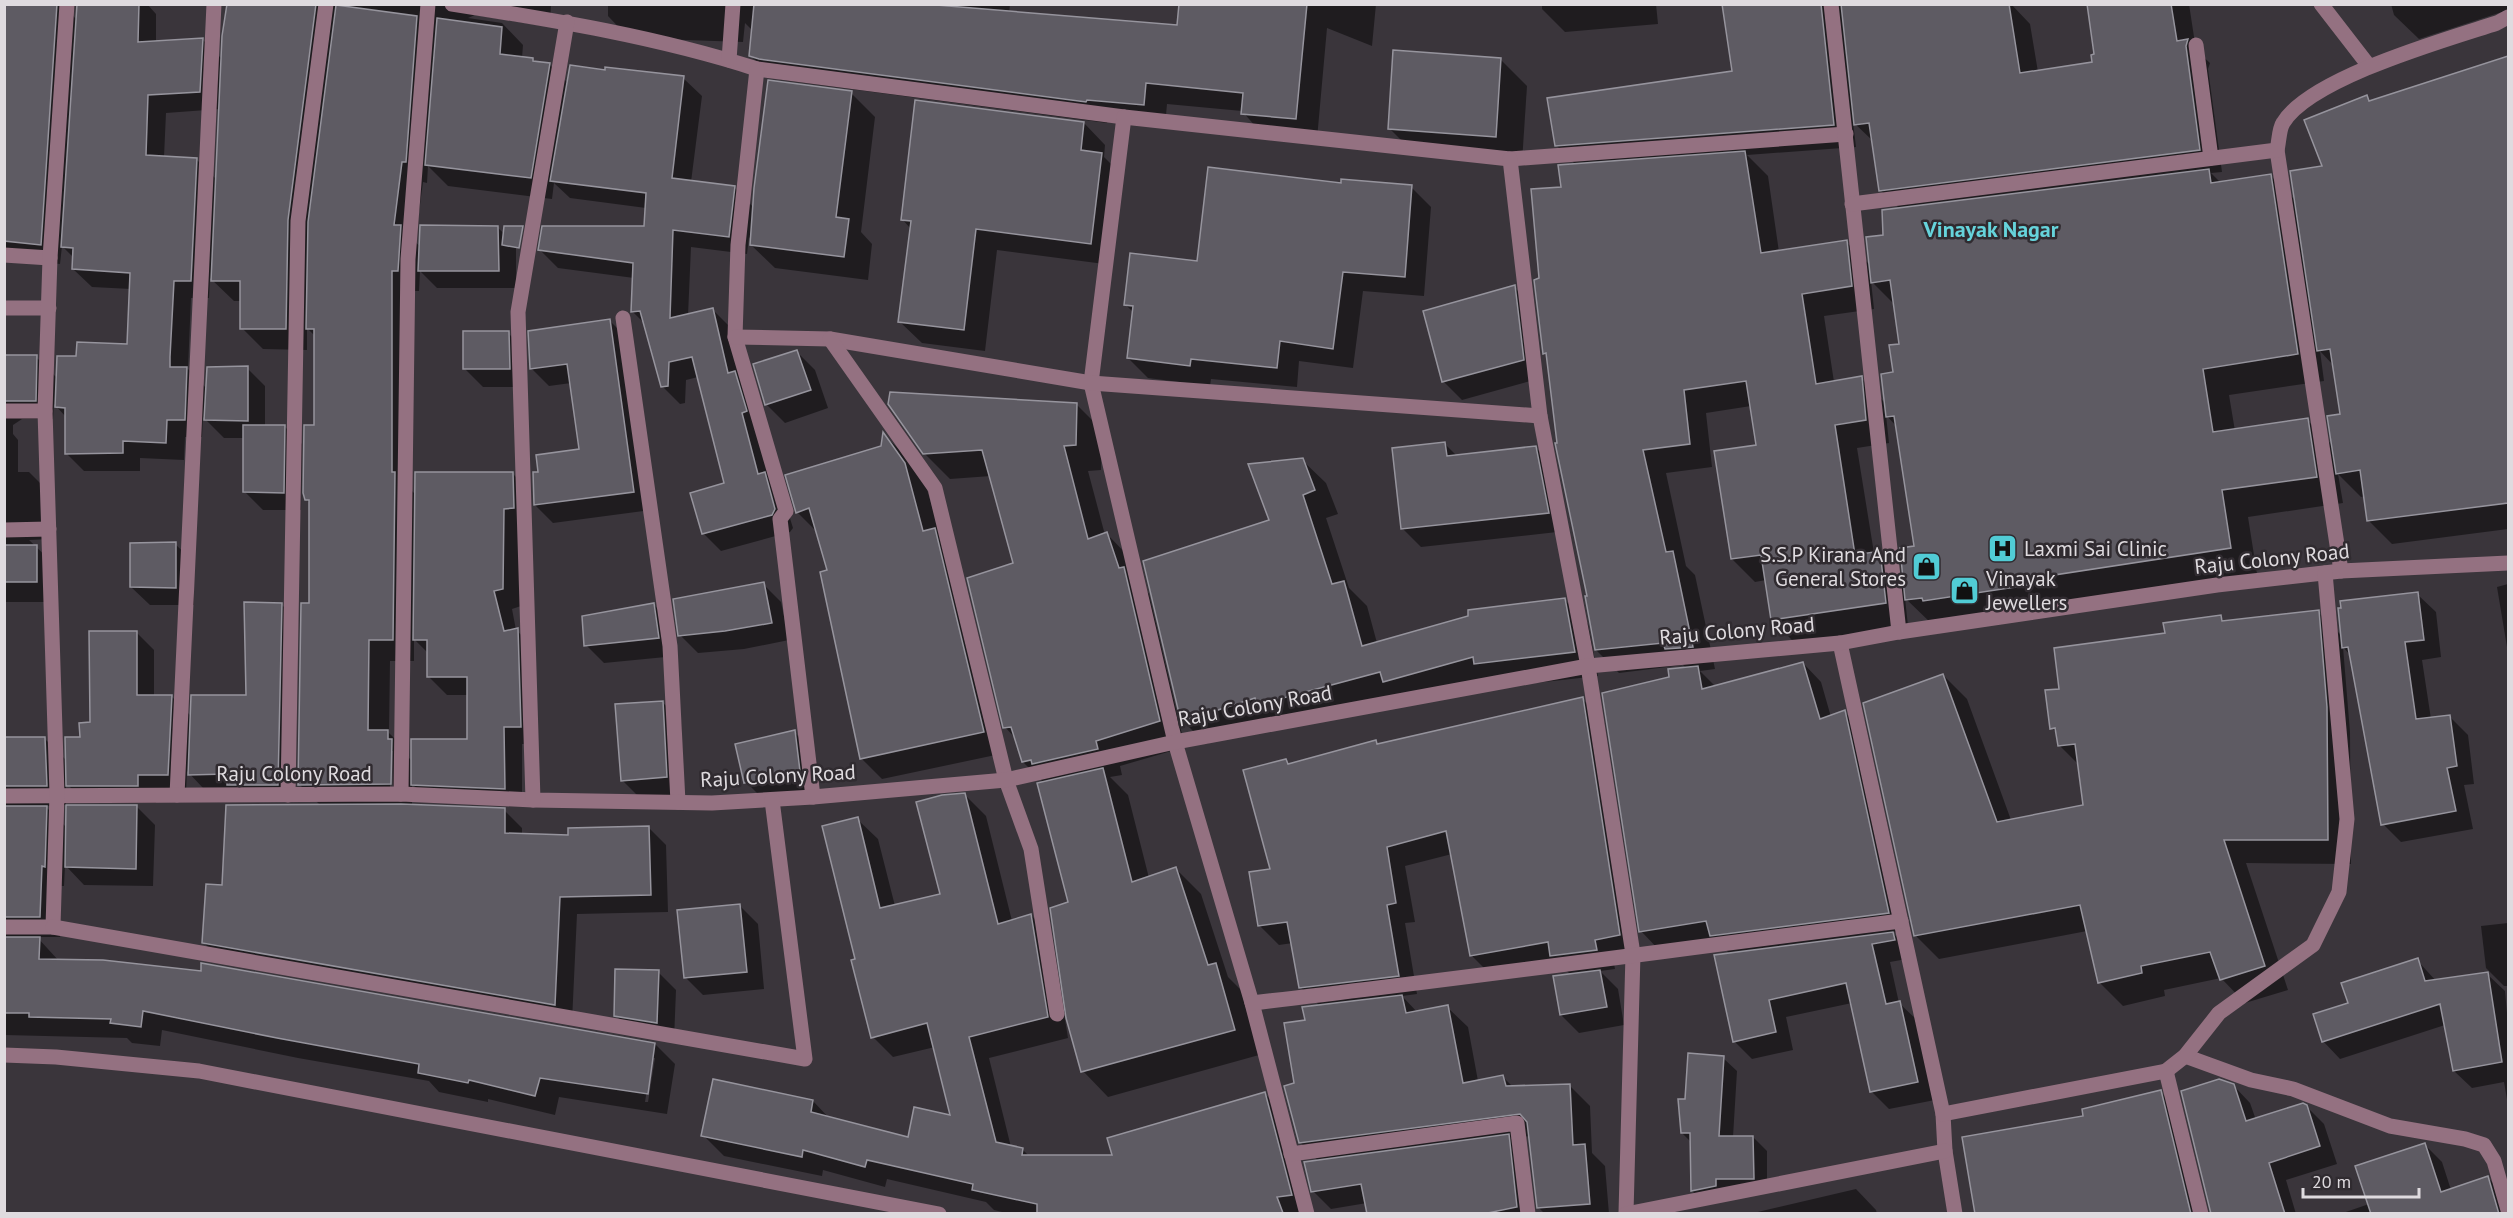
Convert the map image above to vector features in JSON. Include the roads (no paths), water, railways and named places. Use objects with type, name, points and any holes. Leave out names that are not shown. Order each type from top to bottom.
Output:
[{"type":"street","points":[[53,927],[57,794],[45,411],[50,258],[67,4]]},
{"type":"street","points":[[177,795],[214,4]]},
{"type":"street","points":[[288,795],[298,221],[326,4]]},
{"type":"street","points":[[401,794],[408,259],[428,4]]},
{"type":"street","points":[[452,4],[567,22],[729,60],[757,69],[1124,117],[1510,159],[1846,134]]},
{"type":"street","points":[[729,60],[733,4]]},
{"type":"street","points":[[1831,4],[1899,632]]},
{"type":"street","points":[[2321,4],[2369,66]]},
{"type":"street","points":[[2342,571],[2277,150],[2282,123],[2301,102],[2369,66],[2497,23],[2508,16]]},
{"type":"street","points":[[533,800],[518,312],[567,22]]},
{"type":"street","points":[[2196,45],[2211,158]]},
{"type":"street","points":[[757,69],[738,245],[735,337],[786,511],[780,519],[813,797]]},
{"type":"street","points":[[1124,117],[1091,383],[1174,742],[1252,1003],[1307,1214]]},
{"type":"street","points":[[1852,204],[2277,150]]},
{"type":"street","points":[[1510,159],[1540,416],[1588,666],[1633,954],[1626,1214],[1945,1150]]},
{"type":"street","points":[[4,255],[50,258]]},
{"type":"street","points":[[4,308],[49,308]]},
{"type":"street","points":[[623,318],[670,646],[678,802]]},
{"type":"street","points":[[735,337],[830,339],[1091,383],[1540,416]]},
{"type":"street","points":[[830,339],[935,488],[1006,780],[1031,849],[1057,1014]]},
{"type":"street","points":[[4,411],[45,411]]},
{"type":"street","points":[[4,530],[49,529]]},
{"type":"street","name":"Raju Colony Road","points":[[4,796],[401,794],[533,800],[678,802],[772,800],[1006,780],[1174,742],[1588,666],[1840,643],[1899,632],[2217,585],[2342,571],[2508,563]]},
{"type":"street","points":[[1942,1114],[2166,1071],[2185,1056],[2219,1013],[2313,945],[2339,892],[2347,819],[2325,573]]},
{"type":"street","points":[[1840,643],[1942,1114],[1955,1214]]},
{"type":"street","points":[[4,927],[53,927],[805,1059],[772,800]]},
{"type":"street","points":[[1252,1003],[1901,921]]},
{"type":"street","points":[[4,1055],[56,1057],[199,1071],[939,1214]]},
{"type":"street","points":[[2185,1056],[2251,1080],[2293,1089],[2390,1126],[2484,1145],[2494,1161],[2508,1210]]},
{"type":"street","points":[[2166,1071],[2201,1214]]},
{"type":"street","points":[[1291,1154],[1517,1123],[1528,1214]]},
{"type":"place","name":"Laxmi Sai Clinic","points":[[2003,549]]},
{"type":"place","name":"S.S.P Kirana And General Stores","points":[[1927,567]]},
{"type":"place","name":"Vinayak Jewellers","points":[[1965,591]]},
{"type":"district","name":"Vinayak Nagar","points":[[1991,229]]}]
